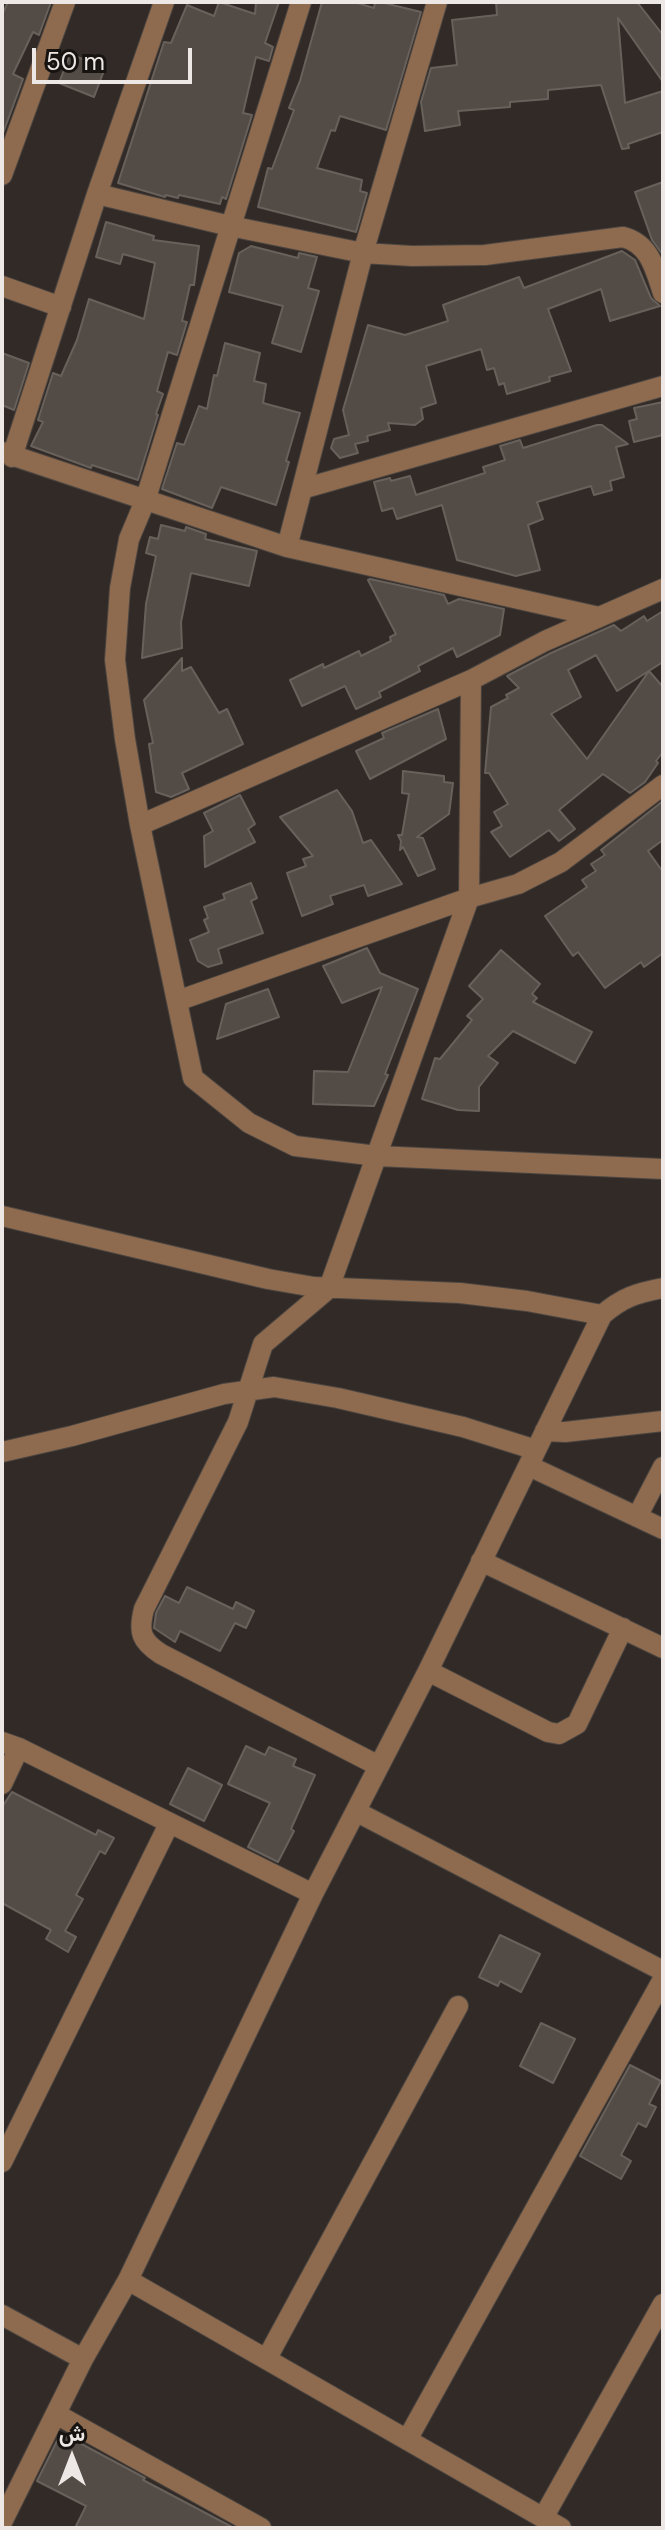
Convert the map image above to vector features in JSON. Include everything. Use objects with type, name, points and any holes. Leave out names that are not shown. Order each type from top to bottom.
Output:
[{"type":"street","points":[[2,175],[65,2]]},
{"type":"street","points":[[164,2],[61,307],[7,454],[287,547],[599,617]]},
{"type":"street","points":[[301,2],[145,501],[129,539],[120,588],[115,660],[125,739],[193,1078],[249,1123],[295,1146],[377,1156],[663,1169]]},
{"type":"street","points":[[287,547],[363,253],[437,2]]},
{"type":"street","points":[[97,194],[230,226],[363,253],[485,255],[623,237],[633,240],[646,251],[663,293]]},
{"type":"street","points":[[2,286],[61,307]]},
{"type":"street","points":[[302,489],[663,386]]},
{"type":"street","points":[[140,825],[471,680],[545,641],[663,589]]},
{"type":"street","points":[[377,1765],[161,1654],[146,1644],[141,1636],[140,1623],[144,1609],[238,1422],[263,1344],[329,1288],[469,898],[471,680]]},
{"type":"street","points":[[177,1001],[469,898],[518,884],[561,862],[663,785]]},
{"type":"street","points":[[2,1216],[268,1279],[329,1288],[460,1293],[602,1315]]},
{"type":"street","points":[[2,2522],[8,2498],[128,2280],[313,1894],[428,1671],[602,1315],[618,1301],[637,1293],[663,1288]]},
{"type":"street","points":[[2,1452],[224,1394],[274,1387],[296,1389],[463,1427],[532,1458],[663,1529]]},
{"type":"street","points":[[545,1431],[565,1432],[663,1421]]},
{"type":"street","points":[[637,1517],[663,1467]]},
{"type":"street","points":[[481,1561],[663,1648]]},
{"type":"street","points":[[428,1671],[548,1732],[559,1734],[577,1724],[623,1628]]},
{"type":"street","points":[[2,1784],[11,1745],[313,1894]]},
{"type":"street","points":[[357,1812],[663,1971]]},
{"type":"street","points":[[2,2162],[169,1824]]},
{"type":"street","points":[[407,2440],[663,1979]]},
{"type":"street","points":[[267,2358],[458,2006]]},
{"type":"street","points":[[128,2280],[552,2523],[663,2304]]},
{"type":"street","points":[[2,2315],[83,2359]]},
{"type":"street","points":[[56,2414],[261,2528]]},
{"type":"building","points":[[8,2],[51,2],[39,35],[33,32],[13,74],[23,79],[2,136],[2,15]]},
{"type":"building","points":[[219,2],[255,14],[256,2],[279,2],[265,43],[273,47],[269,61],[256,57],[243,113],[252,115],[226,199],[222,197],[220,204],[179,195],[178,198],[165,197],[118,183],[164,42],[171,43],[187,5],[214,16]]},
{"type":"building","points":[[322,2],[354,2],[374,8],[375,2],[380,2],[421,12],[386,130],[340,116],[335,131],[331,130],[317,168],[362,180],[360,191],[367,193],[356,232],[258,207],[268,168],[272,169],[294,110],[289,108],[300,81]]},
{"type":"building","points":[[496,2],[637,2],[663,35],[663,82],[618,18],[625,103],[663,91],[663,132],[622,149],[601,85],[548,90],[548,99],[510,102],[510,107],[458,111],[460,125],[425,131],[421,102],[431,68],[457,65],[452,20],[497,15]]},
{"type":"building","points":[[70,54],[105,68],[94,97],[59,83]]},
{"type":"building","points":[[663,182],[663,255],[652,240],[635,192]]},
{"type":"building","points":[[106,222],[154,236],[153,240],[199,246],[194,285],[190,285],[182,321],[187,322],[177,355],[168,352],[157,391],[163,394],[138,480],[92,465],[91,468],[31,446],[43,422],[38,420],[53,373],[61,376],[77,340],[89,299],[144,319],[155,263],[123,254],[120,264],[96,257]]},
{"type":"building","points":[[251,246],[298,258],[299,253],[317,257],[308,288],[319,291],[301,352],[272,343],[283,306],[229,292],[239,253]]},
{"type":"building","points":[[622,251],[635,260],[651,298],[660,306],[610,321],[601,289],[548,309],[571,371],[507,394],[504,383],[499,385],[494,368],[487,370],[481,349],[426,366],[436,403],[421,408],[423,419],[415,425],[388,423],[390,430],[367,436],[368,441],[355,444],[358,453],[340,458],[331,448],[334,439],[349,435],[343,410],[368,325],[405,335],[448,321],[443,305],[519,277],[524,288]]},
{"type":"building","points":[[225,343],[260,353],[254,381],[266,384],[263,403],[300,413],[276,505],[221,487],[212,508],[162,489],[177,443],[184,445],[199,406],[207,409]]},
{"type":"building","points":[[2,353],[29,363],[14,410],[2,405]]},
{"type":"building","points":[[663,402],[663,435],[634,442],[629,421],[637,419],[634,408]]},
{"type":"building","points":[[602,425],[628,444],[616,447],[624,477],[610,481],[612,490],[594,495],[591,486],[537,502],[543,519],[528,525],[540,570],[516,576],[457,560],[442,505],[397,519],[393,508],[382,511],[374,482],[410,476],[416,495],[485,473],[483,467],[505,460],[500,446],[520,440],[523,448]]},
{"type":"building","points":[[161,525],[185,531],[186,527],[206,534],[205,539],[257,551],[249,586],[191,573],[181,622],[182,648],[142,658],[146,604],[156,556],[146,553],[150,537],[158,539]]},
{"type":"building","points":[[370,579],[444,595],[448,604],[459,599],[504,609],[500,635],[457,657],[453,648],[418,666],[420,671],[379,692],[381,697],[356,709],[345,686],[302,706],[290,680],[359,651],[361,656],[391,641],[390,637],[396,634]]},
{"type":"building","points":[[663,611],[663,662],[617,691],[596,655],[568,670],[581,697],[551,714],[587,759],[649,671],[663,687],[663,752],[656,761],[658,763],[645,782],[630,793],[603,774],[559,810],[575,829],[559,841],[549,830],[510,857],[491,832],[502,826],[494,812],[508,804],[489,773],[485,773],[491,707],[519,688],[507,676],[614,625],[621,631],[644,616],[647,621]]},
{"type":"building","points":[[182,658],[182,671],[191,667],[219,713],[227,709],[243,744],[182,773],[189,789],[171,797],[156,792],[149,744],[153,743],[144,700]]},
{"type":"building","points":[[438,709],[446,739],[370,779],[356,751],[384,738],[382,733]]},
{"type":"building","points":[[403,771],[444,776],[444,782],[453,783],[449,814],[417,837],[423,838],[435,869],[418,876],[403,847],[400,850],[398,835],[402,835],[409,794],[402,793]]},
{"type":"building","points":[[337,790],[352,811],[363,843],[371,840],[402,884],[368,896],[364,885],[330,896],[333,904],[302,916],[287,873],[306,866],[303,859],[313,856],[280,817]]},
{"type":"building","points":[[240,795],[255,824],[248,829],[255,842],[205,867],[204,836],[213,831],[204,813]]},
{"type":"building","points":[[663,801],[663,840],[648,851],[663,872],[663,953],[644,967],[641,962],[605,988],[578,952],[573,956],[545,916],[587,887],[582,880],[596,871],[591,864],[605,855],[601,850]]},
{"type":"building","points":[[251,883],[257,898],[251,901],[263,933],[218,949],[222,963],[208,967],[198,961],[190,940],[209,932],[204,920],[208,918],[204,907],[225,899],[223,894]]},
{"type":"building","points":[[367,948],[380,973],[418,989],[374,1106],[313,1104],[314,1071],[348,1072],[382,987],[342,1003],[323,966]]},
{"type":"building","points":[[501,950],[540,984],[532,994],[537,998],[533,1002],[592,1032],[575,1063],[513,1031],[488,1056],[498,1063],[479,1087],[479,1111],[458,1110],[422,1099],[435,1058],[440,1059],[472,1020],[467,1016],[483,999],[469,986]]},
{"type":"building","points":[[268,989],[279,1017],[217,1039],[226,1004]]},
{"type":"building","points":[[187,1587],[233,1609],[236,1602],[254,1611],[246,1628],[235,1623],[220,1651],[180,1631],[175,1642],[154,1628],[156,1613],[165,1596],[179,1603]]},
{"type":"building","points":[[246,1746],[265,1755],[269,1747],[296,1759],[293,1766],[315,1775],[291,1829],[294,1831],[278,1862],[248,1847],[270,1803],[228,1784]]},
{"type":"building","points":[[188,1768],[222,1785],[204,1821],[170,1804]]},
{"type":"building","points":[[12,1792],[96,1835],[98,1830],[114,1838],[105,1854],[100,1851],[76,1895],[83,1899],[65,1931],[76,1937],[68,1952],[46,1939],[51,1930],[2,1903],[2,1807]]},
{"type":"building","points":[[500,1935],[540,1954],[521,1992],[500,1981],[498,1986],[479,1977]]},
{"type":"building","points":[[541,2023],[575,2039],[553,2083],[520,2066]]},
{"type":"building","points":[[630,2065],[661,2081],[649,2104],[656,2107],[646,2127],[638,2123],[621,2155],[631,2161],[621,2179],[580,2156]]},
{"type":"building","points":[[61,2433],[234,2528],[75,2528],[86,2506],[37,2481]]}]
